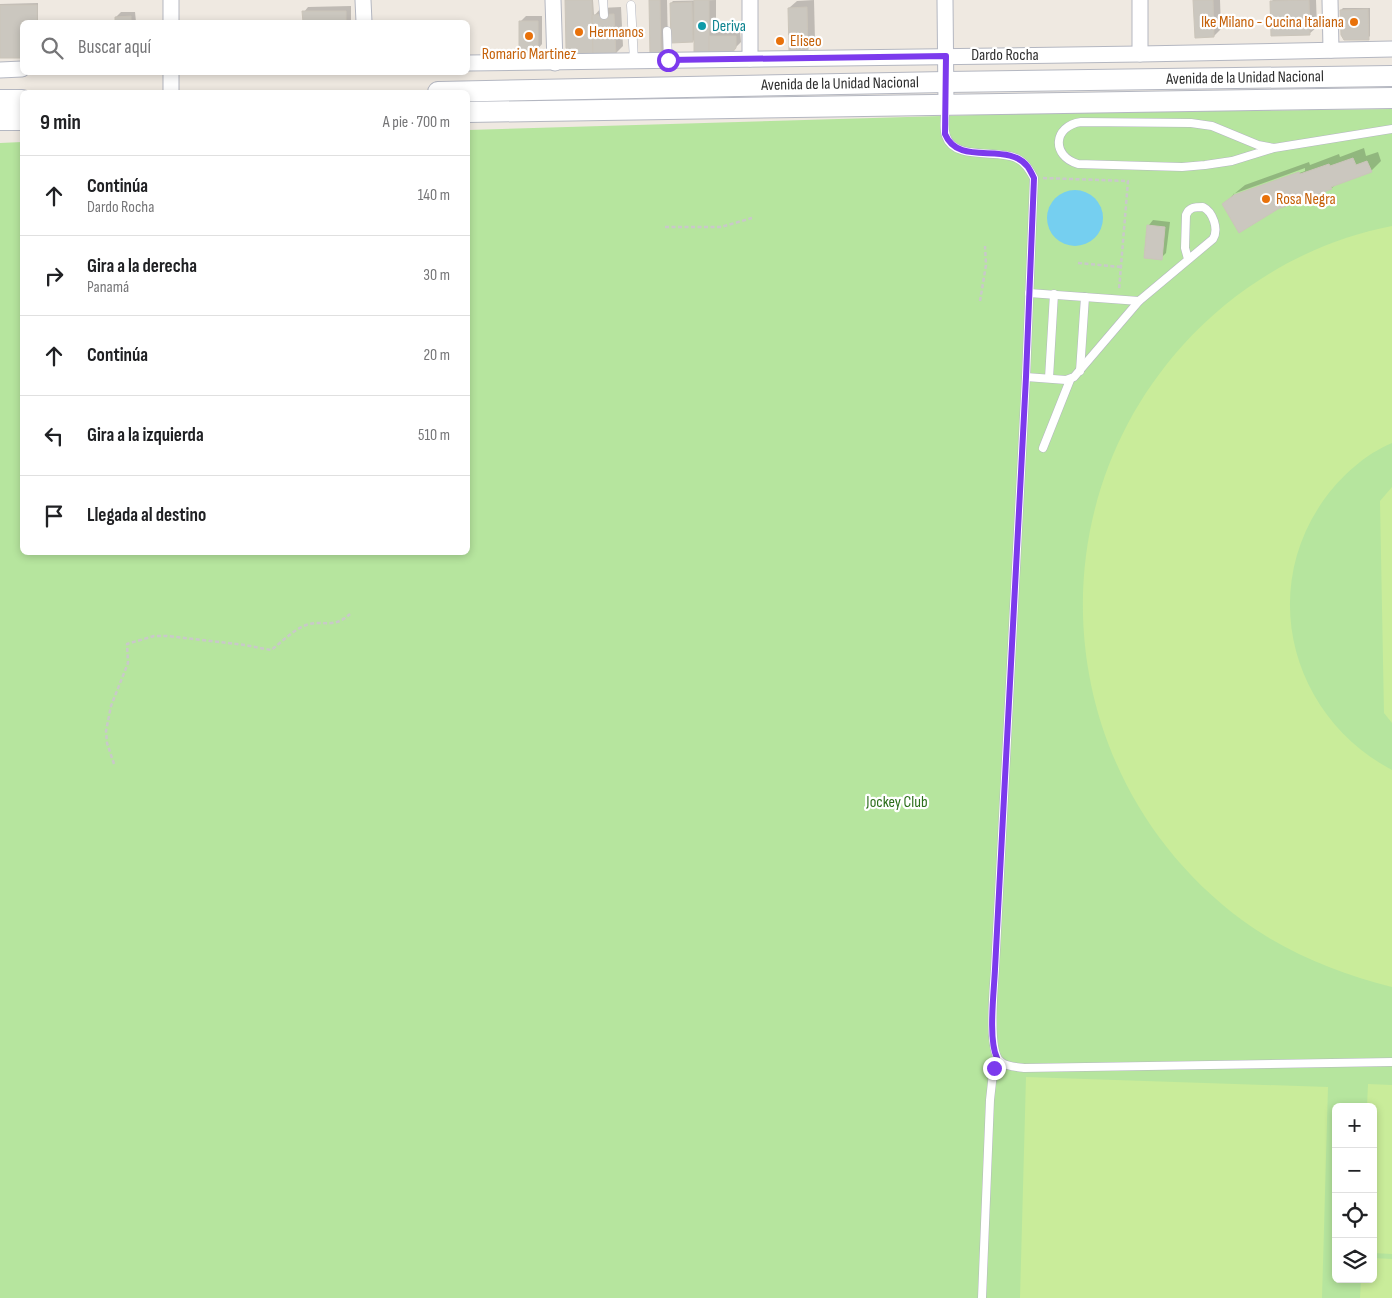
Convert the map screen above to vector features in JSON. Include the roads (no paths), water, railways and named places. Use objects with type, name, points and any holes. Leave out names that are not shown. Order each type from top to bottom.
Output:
[{"type":"main road","name":"Avenida de la Unidad Nacional","points":[[470,91],[1392,76]]},
{"type":"main road","name":"Avenida de la Unidad Nacional","points":[[470,112],[1392,98]]},
{"type":"main road","points":[[0,100],[20,100]]},
{"type":"main road","points":[[0,120],[20,120]]},
{"type":"street","points":[[171,0],[171,20]]},
{"type":"street","points":[[363,0],[364,20]]},
{"type":"street","points":[[553,0],[555,63]]},
{"type":"street","points":[[750,0],[750,59]]},
{"type":"street","points":[[945,0],[946,105]]},
{"type":"street","points":[[1140,0],[1140,54]]},
{"type":"street","points":[[1330,0],[1331,50]]},
{"type":"street","name":"Dardo Rocha","points":[[470,63],[555,63],[604,58],[634,61],[1392,49]]},
{"type":"street","points":[[0,70],[20,69]]},
{"type":"street","points":[[171,90],[172,75]]},
{"type":"lane","points":[[603,0],[604,15]]},
{"type":"lane","points":[[632,5],[634,61]]},
{"type":"lane","points":[[667,31],[668,60]]},
{"type":"lane","points":[[946,105],[945,134],[953,146],[972,153],[1002,154],[1017,158],[1028,167],[1034,178],[1026,377],[995,969],[994,1052],[997,1058],[1007,1066],[1024,1068],[1392,1062]]},
{"type":"lane","points":[[1274,148],[1258,145],[1212,126],[1191,123],[1082,122],[1071,124],[1064,128],[1060,136],[1062,154],[1069,161],[1078,164],[1182,167],[1232,161],[1274,148],[1392,129]]},
{"type":"lane","points":[[1043,448],[1070,380],[1139,301],[1213,239],[1216,230],[1210,213],[1203,207],[1191,208],[1186,215],[1185,248],[1188,259]]},
{"type":"lane","points":[[1030,292],[1139,301]]},
{"type":"lane","points":[[1049,378],[1054,294]]},
{"type":"lane","points":[[1080,370],[1085,297]]},
{"type":"lane","points":[[1026,377],[1070,380]]},
{"type":"lane","points":[[982,1298],[990,1100],[997,1058]]},
{"type":"water","points":[[1069,190],[1081,190],[1091,194],[1099,202],[1103,218],[1099,234],[1091,242],[1081,246],[1069,246],[1059,242],[1051,234],[1047,224],[1047,212],[1051,202],[1059,194]]},
{"type":"place","name":"Ike Milano - Cucina Italiana","points":[[1354,22]]},
{"type":"place","name":"Deriva","points":[[702,26]]},
{"type":"place","name":"Hermanos","points":[[579,32]]},
{"type":"place","name":"Romario Martinez","points":[[529,36]]},
{"type":"place","name":"Eliseo","points":[[780,41]]},
{"type":"place","name":"Rosa Negra","points":[[1266,199]]},
{"type":"park label","name":"Jockey Club","points":[[897,802]]}]
